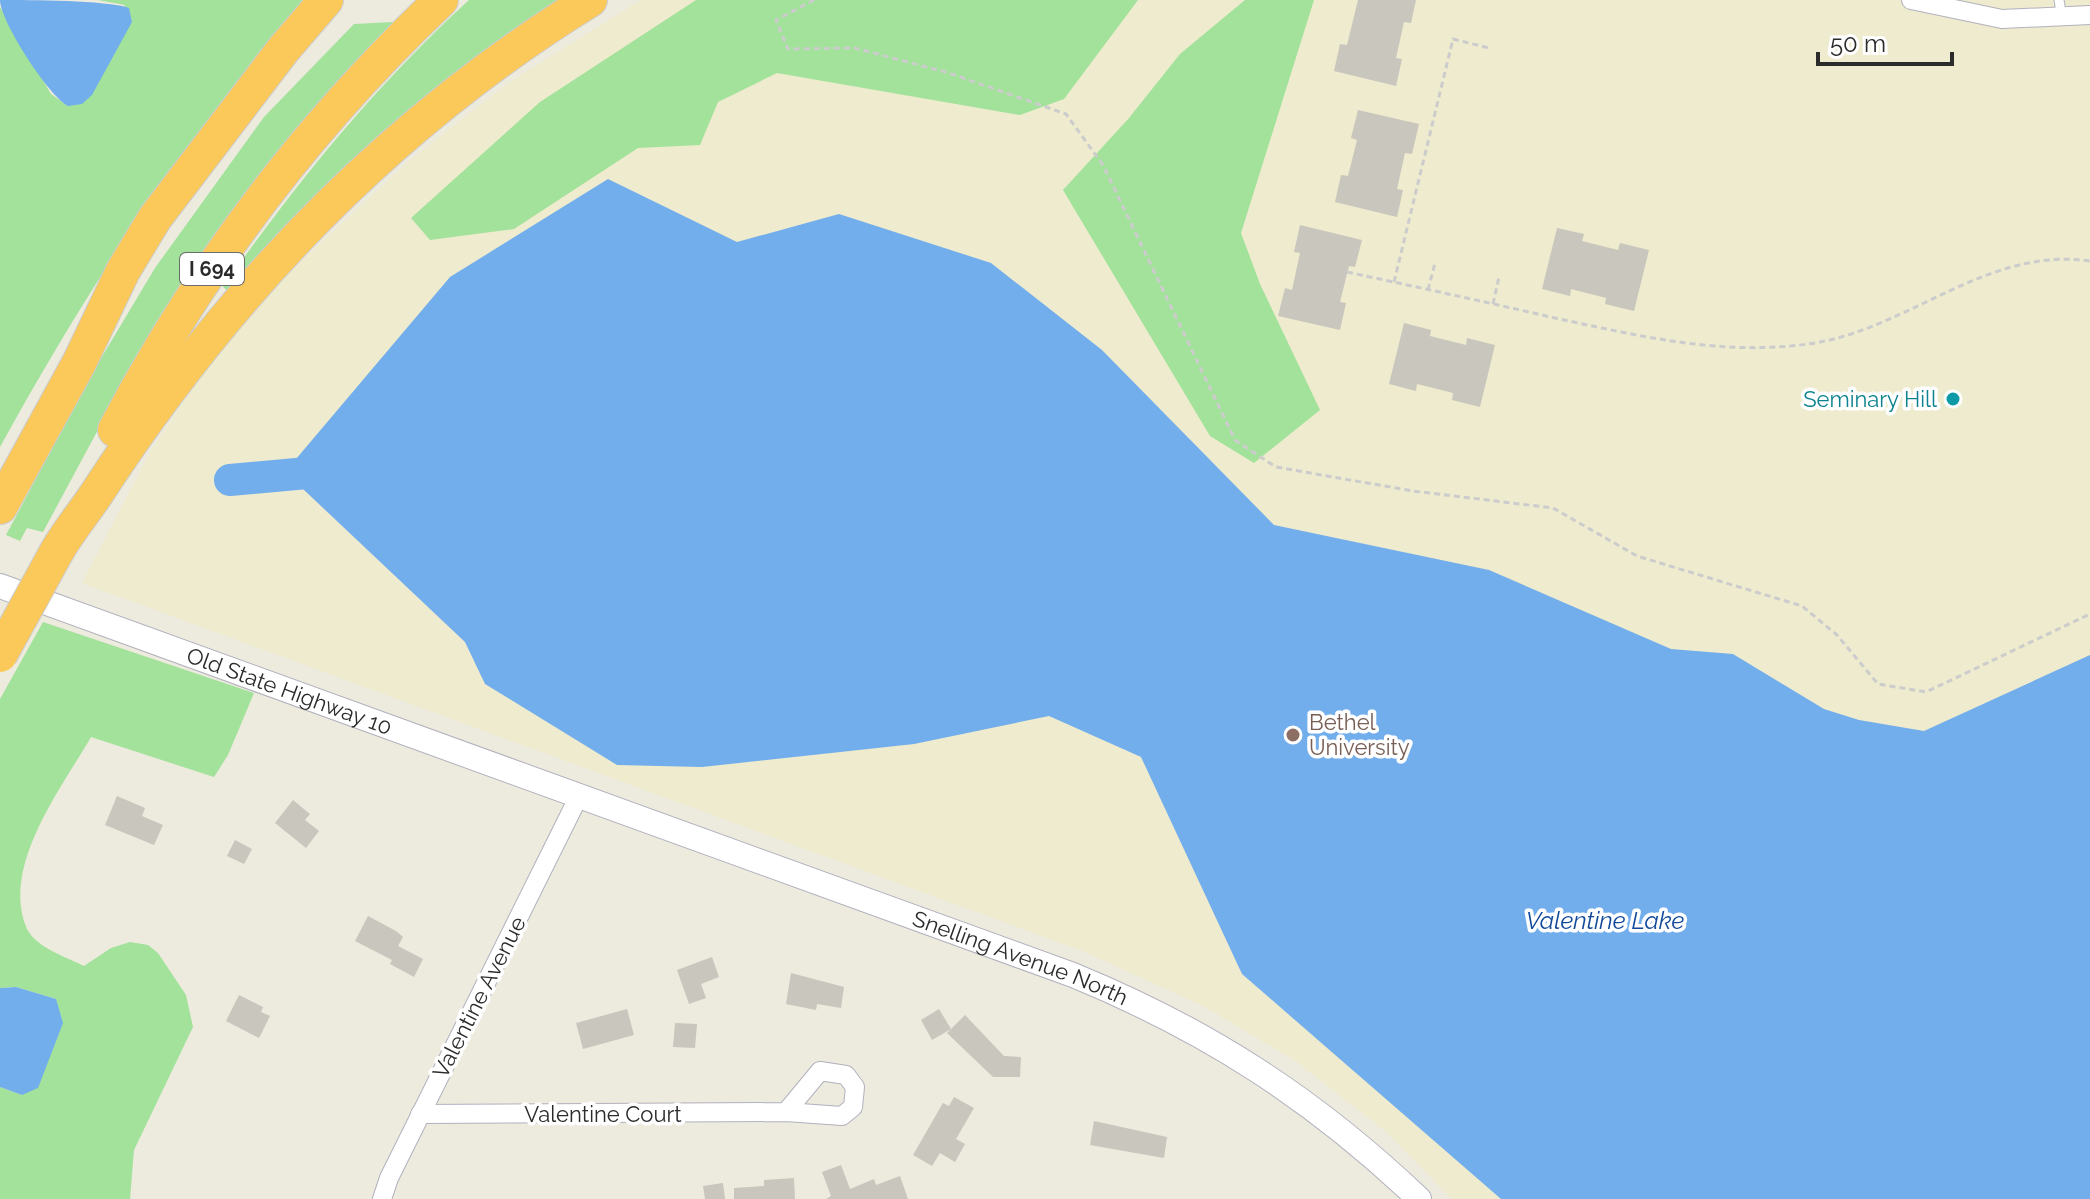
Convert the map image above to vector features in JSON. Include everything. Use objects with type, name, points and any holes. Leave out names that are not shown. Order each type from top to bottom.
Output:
[{"type":"highway","points":[[0,507],[88,344],[123,271],[155,218],[288,55],[326,0]]},
{"type":"highway","points":[[288,55],[351,0]]},
{"type":"highway","name":"I 694","points":[[0,655],[62,542],[83,491],[121,418],[211,270],[259,201],[313,135],[402,37],[441,0]]},
{"type":"highway","points":[[62,542],[201,345],[313,219],[372,163],[470,81],[590,0]]},
{"type":"street","points":[[1911,0],[2002,19],[2060,9],[2090,15]]},
{"type":"street","name":"Old State Highway 10","points":[[0,586],[579,796]]},
{"type":"street","name":"Valentine Avenue","points":[[382,1199],[420,1114],[579,796]]},
{"type":"street","name":"Snelling Avenue North","points":[[579,796],[1073,975],[1154,1009],[1258,1068],[1359,1143],[1419,1199]]},
{"type":"street","name":"Valentine Court","points":[[420,1114],[786,1112]]},
{"type":"path","points":[[814,0],[776,20],[788,49],[855,48],[949,73],[1066,114],[1103,165],[1235,440],[1276,467],[1413,491],[1553,508],[1637,556],[1802,606],[1837,635],[1878,684],[1926,692],[2090,614]]},
{"type":"path","points":[[1394,282],[1453,39],[1489,48]]},
{"type":"path","points":[[1347,272],[1638,336],[1708,347],[1772,349],[1849,335],[2008,267],[2062,259],[2090,261]]},
{"type":"path","points":[[1428,290],[1435,263]]},
{"type":"path","points":[[1493,304],[1499,277]]},
{"type":"shaded area","name":"Bethel University","points":[[641,0],[2090,0],[2090,1199],[1452,1199],[1384,1130],[1294,1060],[1203,1006],[1085,952],[82,583],[152,448],[222,346],[301,261],[411,159],[508,83]]},
{"type":"green space","points":[[98,0],[308,0],[220,107],[141,215],[104,270],[0,447],[0,7],[51,94],[68,106],[125,5]]},
{"type":"green space","points":[[469,0],[566,0],[229,292],[223,287],[279,210],[338,137],[401,66]]},
{"type":"green space","points":[[696,0],[1138,0],[1064,99],[1020,115],[777,73],[718,102],[700,145],[638,148],[514,229],[430,240],[411,218],[540,102]]},
{"type":"green space","points":[[1245,0],[1314,0],[1241,233],[1260,284],[1320,410],[1254,463],[1210,436],[1063,190],[1129,118],[1180,54]]},
{"type":"green space","points":[[393,22],[305,122],[135,361],[43,532],[27,528],[20,541],[6,535],[94,370],[155,268],[264,117],[354,24]]},
{"type":"green space","points":[[43,622],[254,693],[228,755],[214,777],[91,737],[50,804],[27,855],[21,880],[21,905],[27,929],[38,942],[84,966],[111,948],[130,942],[148,945],[158,953],[186,995],[193,1027],[134,1150],[130,1199],[0,1199],[0,1087],[22,1095],[56,999],[16,987],[0,988],[0,699]]},
{"type":"water","points":[[0,0],[118,5],[129,8],[132,22],[92,95],[82,104],[68,106],[49,89],[27,58],[8,24]]},
{"type":"water","name":"Valentine Lake","points":[[608,179],[737,242],[839,214],[991,263],[1102,350],[1274,525],[1489,570],[1671,649],[1733,654],[1824,709],[1859,720],[1924,731],[2090,655],[2090,1199],[1501,1199],[1242,974],[1141,757],[1049,716],[914,744],[702,767],[617,765],[485,684],[465,642],[285,472],[450,277]]},
{"type":"water","points":[[16,987],[56,999],[63,1023],[38,1088],[22,1095],[0,1087],[0,988]]},
{"type":"building","points":[[1358,0],[1416,0],[1411,23],[1404,22],[1396,58],[1402,59],[1396,86],[1334,71],[1340,44],[1347,45]]},
{"type":"building","points":[[1358,110],[1419,124],[1412,154],[1405,153],[1397,189],[1403,190],[1397,217],[1335,202],[1341,175],[1348,176],[1357,140],[1351,138]]},
{"type":"building","points":[[1300,225],[1362,240],[1355,267],[1349,266],[1340,302],[1346,303],[1340,330],[1278,316],[1285,288],[1292,290],[1300,253],[1294,252]]},
{"type":"building","points":[[1557,228],[1584,234],[1582,241],[1618,250],[1620,243],[1649,250],[1634,311],[1605,304],[1606,298],[1571,289],[1570,296],[1542,289]]},
{"type":"building","points":[[1404,323],[1431,330],[1430,336],[1466,345],[1467,338],[1495,345],[1480,407],[1452,400],[1453,393],[1417,384],[1416,391],[1389,384]]},
{"type":"building","points":[[117,796],[145,808],[142,816],[163,825],[154,845],[105,825]]},
{"type":"building","points":[[293,800],[310,814],[305,820],[319,831],[306,848],[275,823]]},
{"type":"building","points":[[235,840],[252,849],[244,864],[227,856]]},
{"type":"building","points":[[368,916],[396,931],[403,937],[398,946],[423,959],[414,977],[390,964],[392,960],[355,941]]},
{"type":"building","points":[[712,957],[719,977],[701,984],[706,998],[689,1004],[677,970]]},
{"type":"building","points":[[791,973],[844,987],[841,1008],[817,1004],[816,1010],[786,1004]]},
{"type":"building","points":[[239,995],[263,1007],[261,1012],[270,1016],[259,1038],[226,1021]]},
{"type":"building","points":[[627,1009],[634,1035],[583,1049],[576,1023]]},
{"type":"building","points":[[939,1009],[951,1029],[932,1040],[921,1020]]},
{"type":"building","points":[[965,1015],[1004,1056],[1021,1057],[1020,1077],[993,1077],[947,1033]]},
{"type":"building","points":[[675,1023],[697,1024],[695,1048],[673,1047]]},
{"type":"building","points":[[954,1097],[974,1108],[956,1139],[965,1144],[955,1162],[940,1153],[932,1166],[913,1155],[943,1103],[949,1106]]},
{"type":"building","points":[[1094,1121],[1167,1137],[1164,1158],[1090,1145]]},
{"type":"building","points":[[841,1165],[850,1189],[874,1179],[876,1185],[900,1176],[908,1199],[826,1199],[831,1196],[822,1172]]},
{"type":"building","points":[[794,1178],[795,1199],[734,1199],[734,1188],[764,1186],[764,1180]]},
{"type":"building","points":[[723,1183],[725,1199],[705,1199],[703,1186]]},
{"type":"waterway","points":[[230,480],[329,471]]},
{"type":"place","name":"Seminary Hill","points":[[1953,399]]},
{"type":"place","name":"Bethel University","points":[[1293,735]]}]
